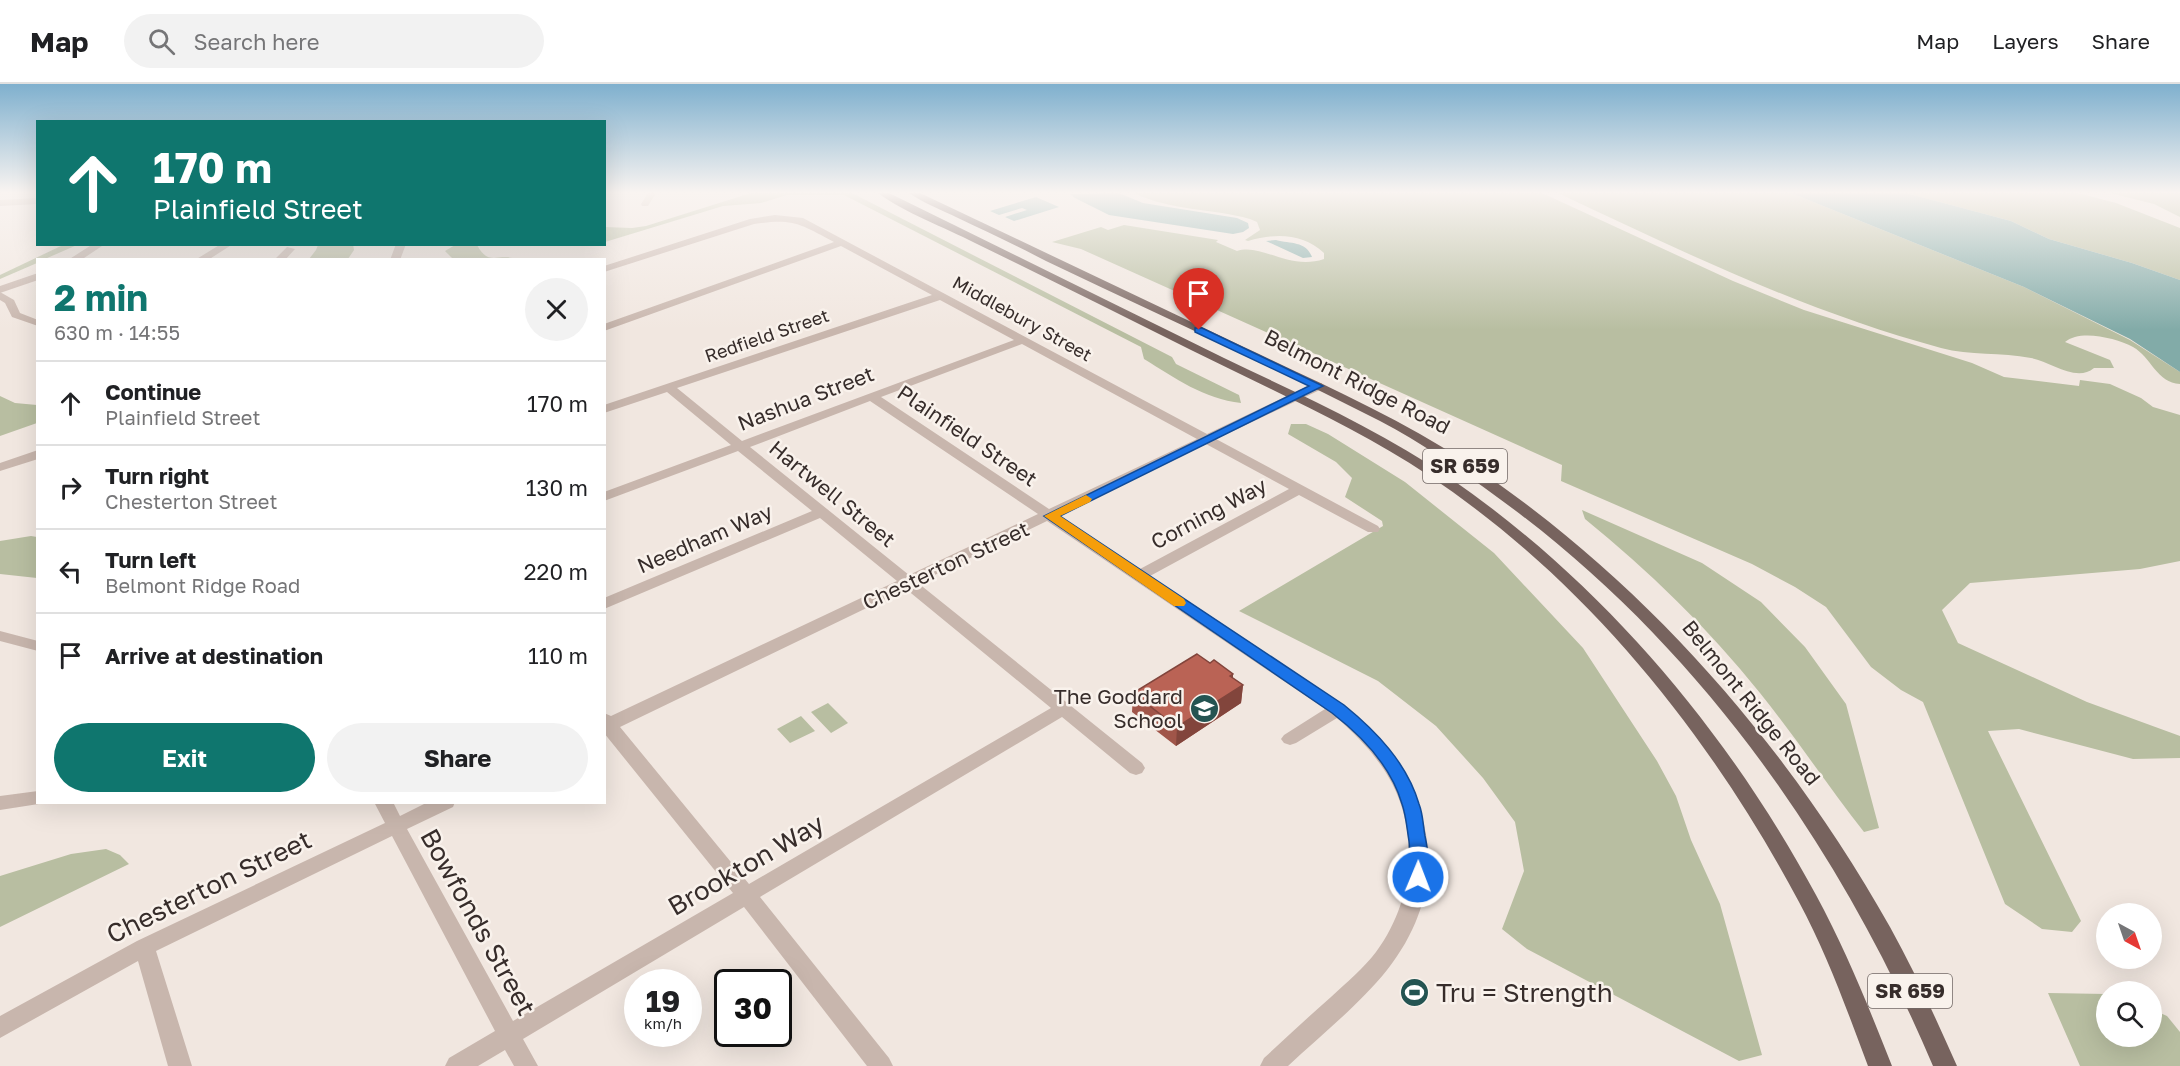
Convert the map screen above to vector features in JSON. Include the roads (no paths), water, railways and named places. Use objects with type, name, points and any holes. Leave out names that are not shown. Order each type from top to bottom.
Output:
[{"type":"main road","name":"Belmont Ridge Road","points":[[972,239],[1296,396],[1399,451],[1459,490],[1566,578],[1625,637],[1696,723],[1749,800],[1818,916],[1880,1066]]},
{"type":"main road","name":"Belmont Ridge Road","points":[[1005,239],[1318,386],[1430,444],[1519,504],[1598,569],[1676,646],[1764,750],[1818,826],[1873,917],[1945,1066]]},
{"type":"main road","points":[[984,245],[1003,250],[1024,248]]},
{"type":"street","name":"Middlebury Street","points":[[606,268],[701,239]]},
{"type":"street","name":"Middlebury Street","points":[[837,239],[1373,529]]},
{"type":"street","points":[[606,327],[843,242]]},
{"type":"street","points":[[76,258],[98,246]]},
{"type":"street","points":[[204,258],[225,246]]},
{"type":"street","points":[[281,258],[290,249]]},
{"type":"street","points":[[0,290],[36,277]]},
{"type":"street","points":[[0,295],[10,303],[14,315],[36,322]]},
{"type":"street","name":"Redfield Street","points":[[606,409],[941,296]]},
{"type":"street","name":"Nashua Street","points":[[606,496],[1023,340]]},
{"type":"street","name":"Chesterton Street","points":[[606,723],[909,584],[1318,386]]},
{"type":"street","name":"Hartwell Street","points":[[669,388],[1136,768]]},
{"type":"street","name":"Plainfield Street","points":[[872,397],[1338,709],[1363,729],[1380,749],[1402,783],[1416,824],[1419,852],[1418,877],[1413,903],[1388,951],[1371,973],[1272,1066]]},
{"type":"street","points":[[0,466],[36,455]]},
{"type":"street","name":"Corning Way","points":[[1139,576],[1299,489]]},
{"type":"street","name":"Needham Way","points":[[606,603],[822,512]]},
{"type":"street","points":[[0,636],[36,645]]},
{"type":"street","name":"Brookton Way","points":[[457,1066],[1062,709]]},
{"type":"street","points":[[1290,740],[1338,709]]},
{"type":"street","points":[[606,723],[881,1066]]},
{"type":"street","points":[[0,803],[36,798]]},
{"type":"street","name":"Bowfonds Street","points":[[384,804],[526,1066]]},
{"type":"street","name":"Chesterton Street","points":[[0,1028],[144,947],[442,804]]},
{"type":"street","points":[[144,947],[180,1066]]},
{"type":"water","points":[[1905,239],[2049,239],[2132,263],[2180,280],[2180,372],[2130,339],[2024,287]]},
{"type":"water","points":[[1276,240],[1302,246],[1312,257],[1303,258],[1266,241]]},
{"type":"place","name":"The Goddard School","points":[[1204,709]]},
{"type":"place","name":"Tru = Strength","points":[[1415,993]]}]
